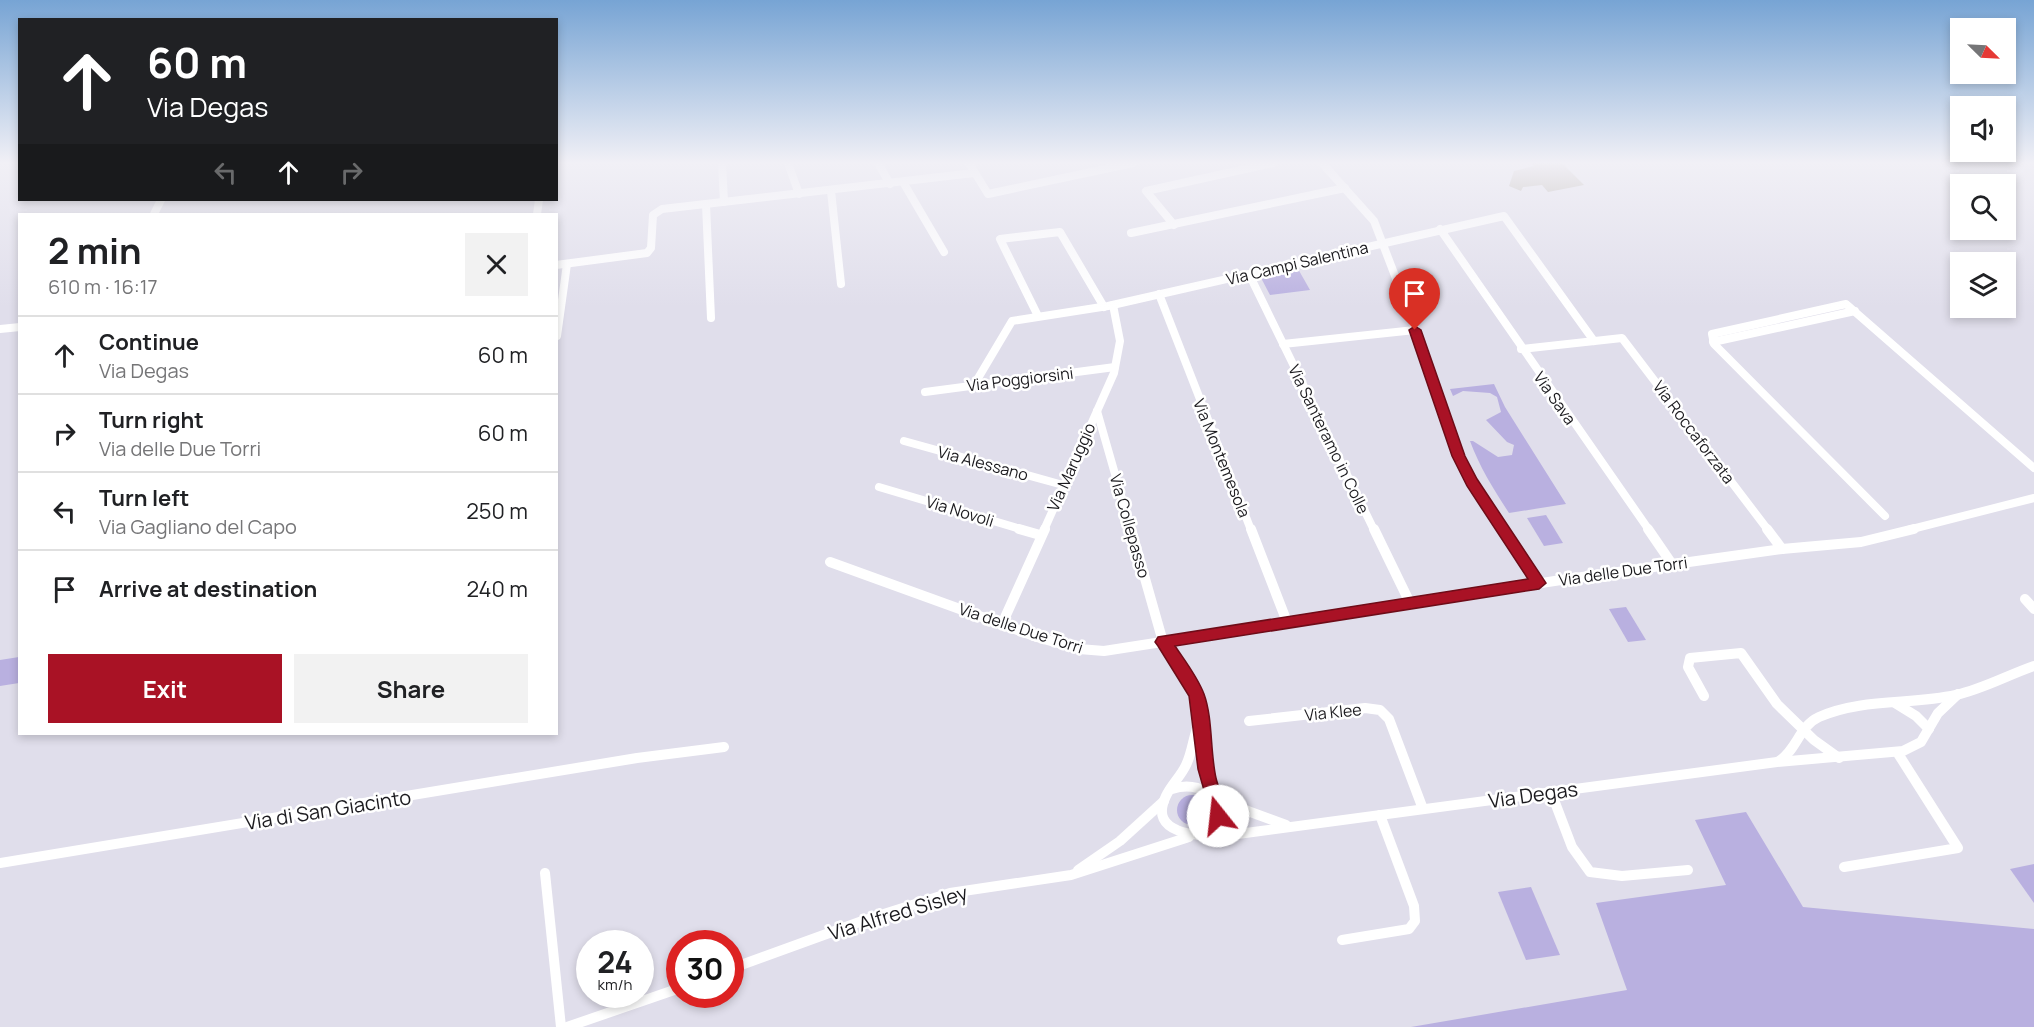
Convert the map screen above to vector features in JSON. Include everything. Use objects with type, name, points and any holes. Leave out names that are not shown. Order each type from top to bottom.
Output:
[{"type":"street","points":[[558,265],[644,254],[651,248],[653,215],[663,211]]},
{"type":"street","points":[[706,211],[711,318]]},
{"type":"street","points":[[833,211],[841,284]]},
{"type":"street","points":[[920,211],[944,252]]},
{"type":"street","points":[[1162,211],[1173,225]]},
{"type":"street","points":[[1131,233],[1238,211]]},
{"type":"street","points":[[1365,211],[1374,221],[1384,243],[1459,456],[1472,482],[1539,583]]},
{"type":"street","name":"Via Campi Salentina","points":[[974,385],[1012,321],[1108,306],[1504,216],[1594,341]]},
{"type":"street","name":"Via Sava","points":[[1440,229],[1672,564]]},
{"type":"street","name":"Via Maruggio","points":[[1002,624],[1115,367],[1120,333],[1108,306],[1060,232],[1000,239],[1038,316]]},
{"type":"street","points":[[558,329],[567,264]]},
{"type":"street","name":"Via Santeramo in Colle","points":[[1250,274],[1410,603]]},
{"type":"street","name":"Via Montemesola","points":[[1159,294],[1287,622]]},
{"type":"street","points":[[1885,516],[1713,342],[1710,337],[1715,332],[1846,304],[2034,468]]},
{"type":"street","points":[[1713,342],[1855,311]]},
{"type":"street","points":[[0,329],[18,327]]},
{"type":"street","points":[[1283,344],[1415,330]]},
{"type":"street","name":"Via Roccaforzata","points":[[1594,341],[1622,338],[1782,549]]},
{"type":"street","points":[[1521,349],[1594,341]]},
{"type":"street","name":"Via Poggiorsini","points":[[925,392],[1115,367]]},
{"type":"street","name":"Via Collepasso","points":[[1097,411],[1163,642]]},
{"type":"street","name":"Via Alessano","points":[[904,441],[1063,485]]},
{"type":"street","name":"Via Novoli","points":[[879,487],[1041,535]]},
{"type":"street","name":"Via delle Due Torri","points":[[830,562],[1002,624],[1087,651],[1104,651],[1539,583],[1782,549],[1861,542],[2034,498]]},
{"type":"street","points":[[2025,599],[2034,609]]},
{"type":"street","points":[[1163,642],[1194,689],[1213,796],[1219,810],[1216,822],[1209,832],[1195,836],[1170,826],[1164,814],[1167,796]]},
{"type":"street","points":[[1704,696],[1688,667],[1689,658],[1738,652],[1748,661],[1777,704],[1804,727],[1814,740],[1839,758]]},
{"type":"street","name":"Via Degas","points":[[1804,727],[1815,719],[1839,711],[1958,694],[2034,666]]},
{"type":"street","name":"Via Degas","points":[[1195,836],[1231,836],[1288,826],[1777,762],[1897,752],[1918,744],[1938,713],[1958,694]]},
{"type":"street","points":[[1895,703],[1916,716],[1929,729]]},
{"type":"street","name":"Via Klee","points":[[1249,721],[1365,708],[1380,710],[1389,719],[1424,809]]},
{"type":"street","points":[[1071,875],[1120,841],[1167,796],[1187,763],[1200,721]]},
{"type":"street","points":[[1777,762],[1790,754],[1804,727]]},
{"type":"street","name":"Via di San Giacinto","points":[[0,863],[724,747]]},
{"type":"street","points":[[1845,867],[1958,848],[1897,752]]},
{"type":"street","points":[[1167,796],[1189,785],[1213,796]]},
{"type":"street","points":[[1551,792],[1580,859],[1589,872],[1606,876],[1688,870]]},
{"type":"street","name":"Via Degas","points":[[1213,796],[1288,826]]},
{"type":"street","points":[[1342,940],[1409,929],[1416,921],[1414,906],[1380,815]]},
{"type":"street","name":"Via Alfred Sisley","points":[[744,964],[865,920],[950,893],[1071,875],[1195,836]]},
{"type":"street","points":[[545,873],[561,1027]]},
{"type":"street","points":[[567,1027],[666,993]]},
{"type":"shaded area","points":[[1297,267],[1310,290],[1270,295],[1260,276]]},
{"type":"shaded area","points":[[1494,384],[1505,407],[1566,504],[1509,513],[1493,487],[1470,441],[1498,457],[1512,455],[1514,445],[1507,442],[1486,420],[1501,412],[1497,397],[1490,393],[1463,391],[1453,396],[1450,389]]},
{"type":"shaded area","points":[[1546,515],[1563,543],[1544,546],[1527,518]]},
{"type":"shaded area","points":[[1626,607],[1646,640],[1628,642],[1609,609]]},
{"type":"shaded area","points":[[18,657],[18,683],[0,686],[0,660]]},
{"type":"shaded area","points":[[1192,795],[1203,799],[1207,810],[1203,821],[1192,825],[1181,821],[1177,810],[1181,799]]},
{"type":"shaded area","points":[[1746,812],[1803,907],[2034,929],[2034,1027],[1411,1027],[1627,990],[1596,903],[1726,885],[1695,820]]},
{"type":"shaded area","points":[[2034,864],[2034,903],[2010,869]]},
{"type":"shaded area","points":[[1531,887],[1560,955],[1526,960],[1498,892]]},
{"type":"route","points":[[1218,816],[1218,805],[1211,794],[1206,769],[1197,696],[1188,677],[1163,642],[1539,583],[1472,482],[1459,456],[1415,330]]}]
